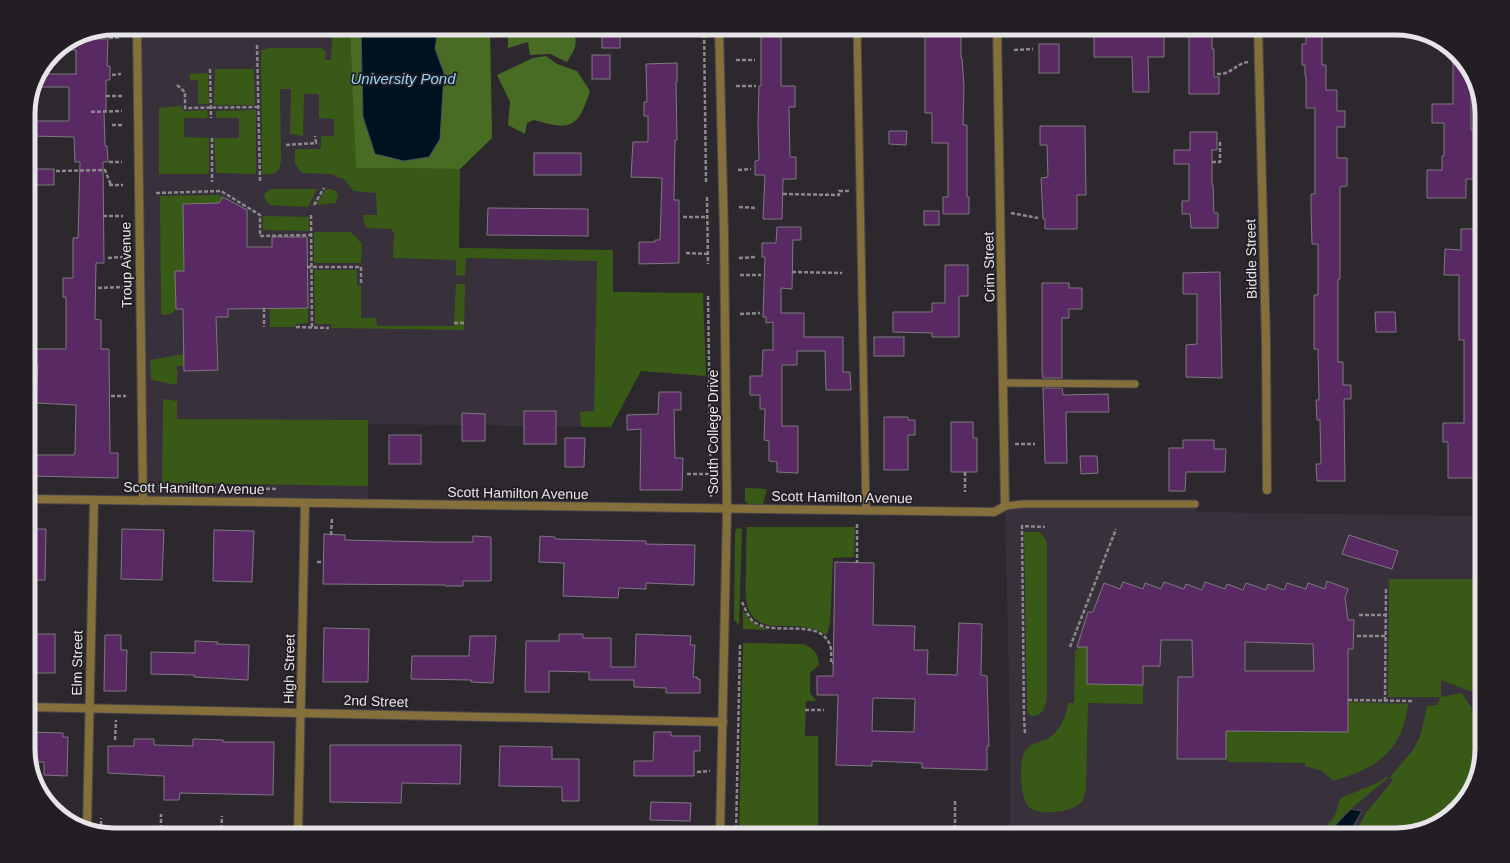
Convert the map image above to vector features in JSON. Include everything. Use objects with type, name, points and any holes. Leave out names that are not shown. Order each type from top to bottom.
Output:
[{"type":"street","name":"Troup Avenue","points":[[137,35],[143,501]]},
{"type":"street","name":"South College Drive","points":[[719,35],[724,234],[727,509],[720,828]]},
{"type":"street","name":"Crim Street","points":[[997,35],[1005,506]]},
{"type":"street","name":"Biddle Street","points":[[1258,35],[1266,341],[1267,490]]},
{"type":"street","name":"Scott Hamilton Avenue","points":[[35,499],[994,512],[1005,506]]},
{"type":"street","name":"Elm Street","points":[[87,823],[94,500]]},
{"type":"street","name":"High Street","points":[[298,828],[305,503]]},
{"type":"street","name":"2nd Street","points":[[35,707],[723,722]]},
{"type":"lane","points":[[857,35],[866,511]]},
{"type":"lane","points":[[1004,383],[1135,384]]},
{"type":"lane","points":[[1005,506],[1022,504],[1195,504]]},
{"type":"path","points":[[704,35],[706,183]]},
{"type":"path","points":[[109,38],[121,37]]},
{"type":"path","points":[[257,45],[260,181]]},
{"type":"path","points":[[1014,50],[1033,49]]},
{"type":"path","points":[[736,60],[755,60]]},
{"type":"path","points":[[1217,74],[1230,72],[1243,63],[1259,62]]},
{"type":"path","points":[[210,69],[211,118]]},
{"type":"path","points":[[112,75],[121,74]]},
{"type":"path","points":[[177,85],[185,92],[185,108],[258,107]]},
{"type":"path","points":[[736,86],[756,86]]},
{"type":"path","points":[[106,96],[122,96]]},
{"type":"path","points":[[91,112],[122,111]]},
{"type":"path","points":[[112,125],[122,125]]},
{"type":"path","points":[[286,145],[316,144],[315,136]]},
{"type":"path","points":[[212,138],[212,182]]},
{"type":"path","points":[[1212,162],[1220,162],[1220,141]]},
{"type":"path","points":[[109,162],[122,162]]},
{"type":"path","points":[[738,170],[751,169]]},
{"type":"path","points":[[56,171],[105,170],[110,185],[123,185]]},
{"type":"path","points":[[314,205],[324,188]]},
{"type":"path","points":[[783,194],[840,195],[839,191],[860,190]]},
{"type":"path","points":[[156,193],[222,192],[260,215],[260,236],[311,235]]},
{"type":"path","points":[[707,197],[708,264]]},
{"type":"path","points":[[739,207],[756,208]]},
{"type":"path","points":[[1009,213],[1038,218]]},
{"type":"path","points":[[311,215],[312,328]]},
{"type":"path","points":[[103,216],[123,216]]},
{"type":"path","points":[[683,217],[707,217]]},
{"type":"path","points":[[686,253],[707,254]]},
{"type":"path","points":[[108,258],[123,257]]},
{"type":"path","points":[[739,258],[757,257]]},
{"type":"path","points":[[307,267],[361,267],[361,283]]},
{"type":"path","points":[[792,272],[842,273]]},
{"type":"path","points":[[740,275],[761,275]]},
{"type":"path","points":[[98,288],[124,287]]},
{"type":"path","points":[[708,296],[711,500]]},
{"type":"path","points":[[264,308],[264,327]]},
{"type":"path","points":[[740,314],[760,314]]},
{"type":"path","points":[[454,323],[464,324]]},
{"type":"path","points":[[296,327],[329,328]]},
{"type":"path","points":[[111,396],[126,396]]},
{"type":"path","points":[[1014,444],[1035,444]]},
{"type":"path","points":[[965,472],[965,492]]},
{"type":"path","points":[[687,474],[711,474]]},
{"type":"path","points":[[158,486],[285,489]]},
{"type":"path","points":[[332,518],[332,535]]},
{"type":"path","points":[[857,524],[857,563]]},
{"type":"path","points":[[1026,733],[1024,718],[1022,620],[1022,526],[1045,527]]},
{"type":"path","points":[[1070,647],[1116,529]]},
{"type":"path","points":[[317,562],[323,562]]},
{"type":"path","points":[[1385,701],[1386,587]]},
{"type":"path","points":[[742,602],[753,622],[764,627],[810,629],[825,636],[831,646],[831,663],[833,663]]},
{"type":"path","points":[[1359,615],[1386,615]]},
{"type":"path","points":[[1357,636],[1385,636]]},
{"type":"path","points":[[736,828],[740,644]]},
{"type":"path","points":[[1348,700],[1414,701]]},
{"type":"path","points":[[805,710],[824,710]]},
{"type":"path","points":[[116,720],[116,740]]},
{"type":"path","points":[[697,772],[710,772]]},
{"type":"path","points":[[955,799],[955,828]]},
{"type":"path","points":[[160,828],[161,814]]},
{"type":"path","points":[[221,828],[222,816]]},
{"type":"path","points":[[101,818],[101,826]]},
{"type":"shaded area","points":[[137,35],[350,35],[357,168],[460,169],[459,248],[613,250],[611,427],[368,424],[368,504],[143,501]]},
{"type":"shaded area","points":[[1195,504],[1196,512],[1475,516],[1475,749],[1469,779],[1459,797],[1444,812],[1426,822],[1396,828],[1010,828],[1010,734],[1005,506]]},
{"type":"green space","points":[[333,35],[350,35],[357,168],[460,169],[459,248],[613,250],[613,292],[703,293],[706,376],[641,371],[611,427],[581,427],[580,412],[594,411],[597,261],[466,258],[465,276],[456,275],[456,260],[393,258],[394,234],[391,229],[367,228],[364,223],[363,215],[377,215],[376,193],[353,191],[345,180],[331,174],[302,173],[295,164],[295,149],[321,149],[321,136],[334,136],[334,119],[319,118],[319,94],[304,94],[303,136],[290,134],[291,89],[280,89],[281,161],[279,169],[274,174],[262,174],[261,50],[270,48],[321,48],[326,52],[325,60],[331,60]]},
{"type":"green space","points":[[350,35],[361,35],[363,117],[444,73],[435,49],[437,35],[490,35],[492,138],[460,169],[356,168]]},
{"type":"green space","points":[[508,35],[574,35],[576,42],[567,62],[550,54],[530,55],[528,42],[508,48]]},
{"type":"green space","points":[[546,56],[557,64],[577,71],[590,91],[581,113],[571,124],[557,125],[534,120],[527,123],[525,134],[508,125],[510,102],[497,75],[533,58]]},
{"type":"green space","points":[[215,69],[254,69],[255,105],[214,105]]},
{"type":"green space","points":[[208,73],[209,104],[198,104],[198,80],[190,81],[190,74]]},
{"type":"green space","points":[[181,106],[184,111],[207,110],[208,118],[184,118],[184,137],[209,138],[209,174],[159,174],[159,108]]},
{"type":"green space","points":[[256,110],[256,174],[216,173],[214,138],[239,138],[239,118],[216,118],[216,111]]},
{"type":"green space","points":[[271,189],[317,189],[308,207],[270,205],[264,198],[265,193]]},
{"type":"green space","points":[[326,189],[336,191],[338,195],[336,203],[316,205]]},
{"type":"green space","points":[[220,195],[223,197],[219,203],[183,204],[184,271],[175,271],[176,309],[172,314],[161,315],[160,196]]},
{"type":"green space","points":[[263,216],[309,217],[309,231],[263,230]]},
{"type":"green space","points":[[314,232],[351,232],[362,244],[361,263],[314,263]]},
{"type":"green space","points":[[314,270],[357,270],[357,286],[361,285],[361,318],[376,318],[377,326],[454,326],[456,284],[465,284],[464,330],[331,328],[332,324],[315,324]]},
{"type":"green space","points":[[270,308],[308,308],[308,323],[296,324],[296,327],[270,327]]},
{"type":"green space","points":[[184,354],[184,366],[177,366],[177,385],[151,380],[150,360]]},
{"type":"green space","points":[[163,399],[177,401],[177,419],[368,420],[368,486],[162,483]]},
{"type":"green space","points":[[745,488],[767,489],[763,504],[750,505],[745,501]]},
{"type":"green space","points":[[747,527],[855,527],[854,557],[833,558],[830,624],[827,635],[815,629],[766,624],[757,621],[752,615],[746,600]]},
{"type":"green space","points":[[737,528],[742,529],[739,625],[734,620],[735,533]]},
{"type":"green space","points":[[1024,532],[1040,532],[1046,540],[1047,545],[1047,694],[1044,710],[1039,715],[1035,716],[1030,716],[1027,710]]},
{"type":"green space","points":[[1389,579],[1475,579],[1475,691],[1472,692],[1441,680],[1441,697],[1462,693],[1472,709],[1471,714],[1475,710],[1475,749],[1469,779],[1459,797],[1452,805],[1444,812],[1426,822],[1396,828],[1358,828],[1366,813],[1393,780],[1389,777],[1413,750],[1421,734],[1427,706],[1438,705],[1440,697],[1388,697]]},
{"type":"green space","points":[[743,610],[749,619],[756,625],[769,630],[743,629]]},
{"type":"green space","points":[[743,643],[804,644],[811,648],[817,655],[819,665],[810,673],[810,693],[816,701],[806,701],[805,736],[818,736],[818,828],[739,828]]},
{"type":"green space","points":[[1077,647],[1087,647],[1087,684],[1143,685],[1143,704],[1088,703],[1086,789],[1082,802],[1075,807],[1064,811],[1037,811],[1030,808],[1024,798],[1021,781],[1022,758],[1028,747],[1051,737],[1059,729],[1066,713],[1068,703],[1074,703],[1075,650],[1078,651]]},
{"type":"green space","points":[[1348,702],[1408,704],[1405,721],[1393,746],[1385,756],[1362,770],[1333,781],[1322,771],[1305,766],[1305,763],[1228,762],[1226,759],[1226,731],[1347,732]]},
{"type":"green space","points":[[1386,777],[1389,777],[1346,813],[1332,828],[1323,828],[1334,817],[1341,798],[1377,783]]},
{"type":"water","name":"University Pond","points":[[361,35],[437,35],[435,49],[444,73],[440,139],[429,157],[404,161],[375,154],[363,117]]},
{"type":"water","points":[[1351,809],[1362,811],[1352,828],[1333,828]]},
{"type":"building","points":[[602,35],[620,35],[620,48],[602,48]]},
{"type":"building","points":[[761,35],[781,35],[781,86],[795,86],[795,107],[789,107],[790,157],[796,157],[796,179],[783,179],[782,219],[763,219],[765,175],[755,175],[755,161],[759,160],[759,86],[761,86]]},
{"type":"building","points":[[925,35],[961,35],[961,58],[964,86],[963,125],[967,125],[967,197],[969,197],[969,214],[943,214],[943,197],[948,197],[948,143],[932,143],[932,113],[925,113]]},
{"type":"building","points":[[1094,35],[1164,35],[1164,57],[1148,57],[1149,92],[1133,92],[1132,57],[1094,57]]},
{"type":"building","points":[[1189,35],[1212,35],[1212,49],[1214,49],[1214,77],[1219,77],[1219,94],[1189,94]]},
{"type":"building","points":[[1306,35],[1322,35],[1322,65],[1326,65],[1326,90],[1337,90],[1337,111],[1345,111],[1345,127],[1337,127],[1337,158],[1347,158],[1347,186],[1340,187],[1340,279],[1338,279],[1338,362],[1343,362],[1343,385],[1351,385],[1351,399],[1344,399],[1345,481],[1317,481],[1316,464],[1321,464],[1320,420],[1317,420],[1316,400],[1319,400],[1318,349],[1314,349],[1314,295],[1318,295],[1318,244],[1312,244],[1311,211],[1311,194],[1315,194],[1315,108],[1306,108],[1306,76],[1305,65],[1302,65],[1302,44],[1306,44]]},
{"type":"building","points":[[89,39],[108,39],[107,66],[110,66],[110,80],[106,80],[106,111],[104,111],[105,146],[107,146],[108,162],[103,162],[104,263],[96,263],[95,319],[101,320],[101,349],[109,349],[110,453],[118,453],[118,478],[35,476],[35,455],[74,455],[75,452],[76,405],[36,403],[38,364],[35,364],[35,349],[66,349],[66,297],[63,297],[63,278],[73,278],[73,238],[78,238],[80,162],[75,162],[74,137],[35,136],[35,121],[69,121],[69,87],[40,87],[46,74],[76,74],[76,50],[67,50]]},
{"type":"building","points":[[1039,44],[1059,44],[1059,73],[1039,73]]},
{"type":"building","points":[[592,55],[610,55],[610,79],[592,79]]},
{"type":"building","points":[[1453,59],[1459,66],[1471,91],[1471,130],[1475,130],[1475,179],[1466,179],[1466,198],[1427,198],[1427,170],[1442,170],[1442,156],[1444,156],[1444,123],[1432,123],[1432,104],[1453,104]]},
{"type":"building","points":[[677,63],[677,140],[675,140],[674,200],[679,200],[679,263],[639,264],[639,242],[655,242],[655,240],[660,240],[662,178],[631,177],[633,142],[648,142],[648,116],[644,116],[644,102],[647,102],[646,64]]},
{"type":"building","points":[[1040,126],[1085,126],[1086,195],[1077,195],[1077,229],[1045,229],[1045,219],[1043,219],[1041,178],[1048,177],[1047,145],[1040,145]]},
{"type":"building","points":[[889,131],[907,131],[906,145],[889,144]]},
{"type":"building","points":[[1190,132],[1217,132],[1217,150],[1212,150],[1212,185],[1214,213],[1218,213],[1218,228],[1191,228],[1190,214],[1182,214],[1182,201],[1189,201],[1189,164],[1174,164],[1174,150],[1190,150]]},
{"type":"building","points":[[534,153],[581,153],[581,175],[534,175]]},
{"type":"building","points":[[36,169],[54,169],[54,185],[36,185]]},
{"type":"building","points":[[223,197],[247,210],[247,247],[272,247],[272,237],[307,237],[308,308],[228,309],[228,317],[216,317],[218,370],[184,371],[183,309],[176,309],[175,271],[184,271],[183,204],[219,203]]},
{"type":"building","points":[[488,208],[588,209],[588,236],[487,235]]},
{"type":"building","points":[[924,211],[939,211],[939,225],[924,225]]},
{"type":"building","points":[[777,227],[801,227],[801,240],[793,240],[792,289],[781,288],[781,313],[804,313],[804,337],[843,337],[843,372],[850,372],[851,390],[826,390],[825,351],[797,351],[797,365],[782,365],[782,426],[798,426],[798,473],[777,472],[777,462],[769,461],[769,441],[764,440],[765,409],[760,409],[760,395],[750,395],[750,376],[762,376],[763,350],[773,350],[773,322],[766,323],[766,317],[763,317],[765,257],[762,257],[762,243],[776,243]]},
{"type":"building","points":[[1461,229],[1475,229],[1475,478],[1448,478],[1448,442],[1443,442],[1443,423],[1464,423],[1464,340],[1459,340],[1459,275],[1444,275],[1445,249],[1461,250]]},
{"type":"building","points":[[945,265],[968,265],[968,296],[959,296],[959,337],[932,337],[932,333],[893,332],[893,312],[932,312],[932,303],[945,303]]},
{"type":"building","points":[[1220,272],[1222,378],[1186,377],[1186,345],[1197,344],[1197,294],[1183,294],[1183,273]]},
{"type":"building","points":[[1042,283],[1069,283],[1069,288],[1082,288],[1082,309],[1069,309],[1069,318],[1062,318],[1062,378],[1043,378]]},
{"type":"building","points":[[1375,312],[1395,312],[1396,332],[1376,332]]},
{"type":"building","points":[[874,337],[904,337],[904,356],[874,356]]},
{"type":"building","points":[[1043,388],[1062,388],[1063,395],[1108,394],[1109,412],[1066,412],[1067,463],[1045,463]]},
{"type":"building","points":[[659,392],[681,392],[681,410],[674,410],[675,458],[683,458],[682,490],[640,490],[641,429],[627,430],[627,415],[658,414]]},
{"type":"building","points":[[524,411],[556,411],[556,444],[524,444]]},
{"type":"building","points":[[462,413],[485,414],[485,441],[462,441]]},
{"type":"building","points":[[884,417],[908,417],[908,420],[915,420],[915,435],[908,435],[908,470],[884,470]]},
{"type":"building","points":[[951,422],[973,422],[973,438],[977,438],[977,472],[951,472]]},
{"type":"building","points":[[389,435],[421,435],[421,464],[389,464]]},
{"type":"building","points":[[565,438],[585,438],[584,467],[565,467]]},
{"type":"building","points":[[1183,440],[1214,440],[1214,449],[1226,449],[1225,472],[1186,472],[1185,491],[1169,491],[1169,448],[1183,448]]},
{"type":"building","points":[[1080,456],[1097,456],[1098,473],[1081,474]]},
{"type":"building","points":[[35,529],[46,529],[45,580],[35,580]]},
{"type":"building","points":[[122,529],[164,530],[162,580],[121,579]]},
{"type":"building","points":[[214,530],[254,531],[252,582],[213,581]]},
{"type":"building","points":[[324,534],[345,535],[345,540],[433,542],[473,542],[473,536],[491,537],[491,581],[463,581],[463,586],[323,584]]},
{"type":"building","points":[[1349,535],[1398,551],[1392,569],[1342,554]]},
{"type":"building","points":[[540,536],[555,537],[555,539],[646,541],[646,544],[695,545],[694,585],[646,583],[646,589],[619,588],[618,598],[563,596],[564,563],[539,562]]},
{"type":"building","points":[[835,562],[874,563],[873,625],[915,626],[914,650],[928,650],[927,674],[957,675],[959,623],[982,624],[981,675],[987,676],[989,746],[987,746],[987,770],[922,768],[922,763],[872,761],[872,766],[836,765],[838,695],[817,695],[817,676],[833,676]],"holes":[[[873,698],[915,699],[914,732],[872,731]]]},
{"type":"building","points":[[1327,581],[1348,589],[1345,598],[1348,620],[1354,620],[1353,649],[1348,649],[1348,732],[1226,731],[1226,759],[1177,759],[1178,677],[1193,677],[1192,640],[1161,640],[1160,666],[1143,666],[1143,685],[1087,684],[1087,647],[1077,647],[1088,612],[1093,612],[1104,583],[1120,589],[1123,582],[1143,589],[1145,583],[1161,589],[1164,582],[1184,589],[1186,584],[1202,590],[1205,582],[1225,589],[1227,584],[1243,590],[1246,583],[1266,590],[1268,584],[1284,590],[1287,583],[1306,589],[1308,583],[1325,589]],"holes":[[[1245,642],[1313,644],[1314,671],[1245,671]]]},
{"type":"building","points":[[324,628],[369,629],[368,682],[323,682]]},
{"type":"building","points":[[35,634],[55,634],[55,673],[35,673]]},
{"type":"building","points":[[559,634],[583,634],[583,638],[611,638],[611,667],[635,667],[636,634],[691,636],[690,645],[695,645],[693,677],[700,679],[700,693],[666,693],[666,688],[634,687],[634,680],[589,680],[589,672],[549,671],[549,692],[525,692],[526,641],[559,641]]},
{"type":"building","points":[[105,635],[121,635],[121,650],[127,650],[126,691],[104,691]]},
{"type":"building","points":[[470,636],[496,636],[493,683],[471,682],[471,680],[411,679],[412,656],[469,656]]},
{"type":"building","points":[[195,641],[218,642],[217,644],[249,645],[248,680],[194,677],[194,675],[151,674],[151,652],[195,653]]},
{"type":"building","points":[[35,732],[63,733],[63,737],[68,737],[67,776],[44,775],[44,762],[37,762]]},
{"type":"building","points":[[654,732],[671,732],[671,736],[700,736],[700,751],[694,751],[694,776],[634,776],[634,761],[653,761]]},
{"type":"building","points":[[134,739],[154,739],[154,745],[193,746],[193,739],[223,740],[223,742],[274,742],[273,795],[180,793],[179,800],[164,800],[164,776],[108,773],[108,746],[134,746]]},
{"type":"building","points":[[330,745],[461,745],[460,784],[402,783],[401,803],[330,802]]},
{"type":"building","points":[[500,746],[552,747],[552,759],[579,759],[579,801],[562,801],[562,787],[499,786]]},
{"type":"building","points":[[651,802],[691,803],[690,821],[650,820]]}]
